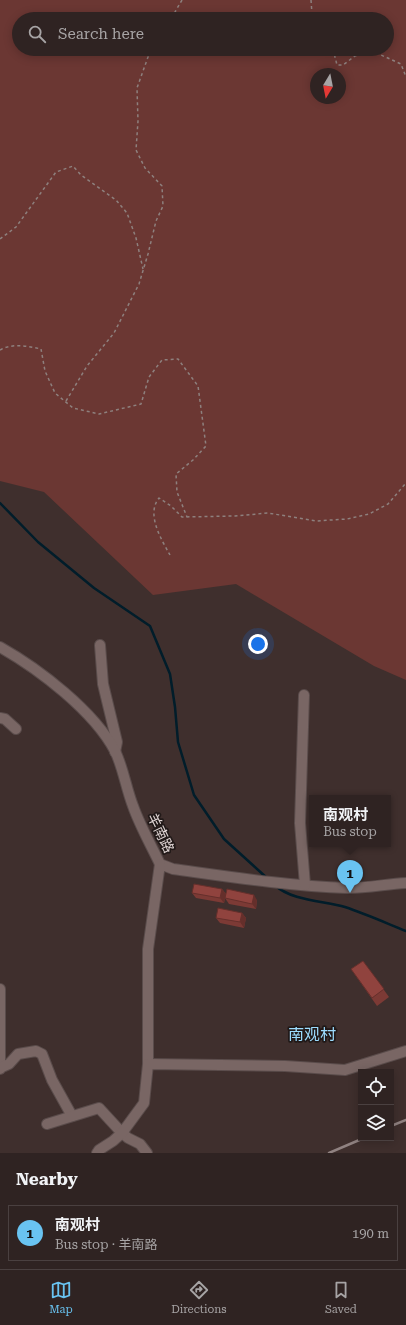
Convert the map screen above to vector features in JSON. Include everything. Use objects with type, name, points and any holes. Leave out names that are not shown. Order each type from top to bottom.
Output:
[{"type":"street","points":[[100,644],[103,684],[116,742],[115,752]]},
{"type":"street","name":"羊南路","points":[[0,647],[52,682],[98,725],[115,752],[133,807],[160,864],[172,869],[269,882],[305,885],[350,888],[406,883]]},
{"type":"street","points":[[304,695],[300,823],[305,885]]},
{"type":"street","points":[[0,718],[5,719],[16,730]]},
{"type":"street","points":[[97,1153],[122,1133],[144,1103],[148,1064],[148,949],[160,864]]},
{"type":"street","points":[[0,989],[0,1068],[9,1064],[18,1054],[36,1052],[42,1054],[52,1080],[72,1116]]},
{"type":"street","points":[[148,1064],[285,1066],[345,1070],[406,1051]]},
{"type":"street","points":[[47,1124],[99,1108],[122,1133],[140,1144],[147,1153]]},
{"type":"path","points":[[176,12],[182,0]]},
{"type":"path","points":[[311,0],[312,12]]},
{"type":"path","points":[[65,402],[87,366],[114,333],[139,284],[156,221],[164,206],[162,186],[145,168],[136,150],[138,121],[137,88],[149,56]]},
{"type":"path","points":[[334,56],[336,65],[343,65],[355,56]]},
{"type":"path","points":[[383,56],[401,64],[406,76]]},
{"type":"path","points":[[0,239],[16,227],[56,172],[73,166],[87,179],[116,200],[127,213],[136,238],[143,270]]},
{"type":"path","points":[[0,350],[7,346],[28,346],[41,349],[45,371],[55,393],[74,408],[100,414],[141,404],[149,377],[162,360],[178,359],[198,386],[206,446],[194,460],[176,474],[177,492],[187,517]]},
{"type":"path","points":[[170,555],[164,544],[154,517],[155,503],[159,498],[171,506],[182,517],[235,516],[268,513],[316,521],[347,519],[369,514],[388,504],[406,483]]},
{"type":"shaded area","points":[[0,0],[406,0],[406,680],[374,666],[236,584],[153,595],[44,492],[0,481]]},
{"type":"building","points":[[194,884],[222,889],[220,898],[192,893]]},
{"type":"building","points":[[227,889],[254,895],[252,904],[225,898]]},
{"type":"building","points":[[218,908],[242,913],[240,922],[216,918]]},
{"type":"building","points":[[363,961],[384,989],[372,998],[351,969]]},
{"type":"waterway","points":[[0,503],[38,542],[94,588],[150,626],[170,674],[178,742],[194,795],[224,839],[267,878]]},
{"type":"waterway","points":[[275,885],[290,894],[308,900],[345,907],[406,931]]},
{"type":"railway","points":[[394,1125],[406,1120]]},
{"type":"railway","points":[[329,1153],[358,1141]]},
{"type":"place","name":"南观村","points":[[350,893]]},
{"type":"district","name":"南观村","points":[[312,1034]]}]
